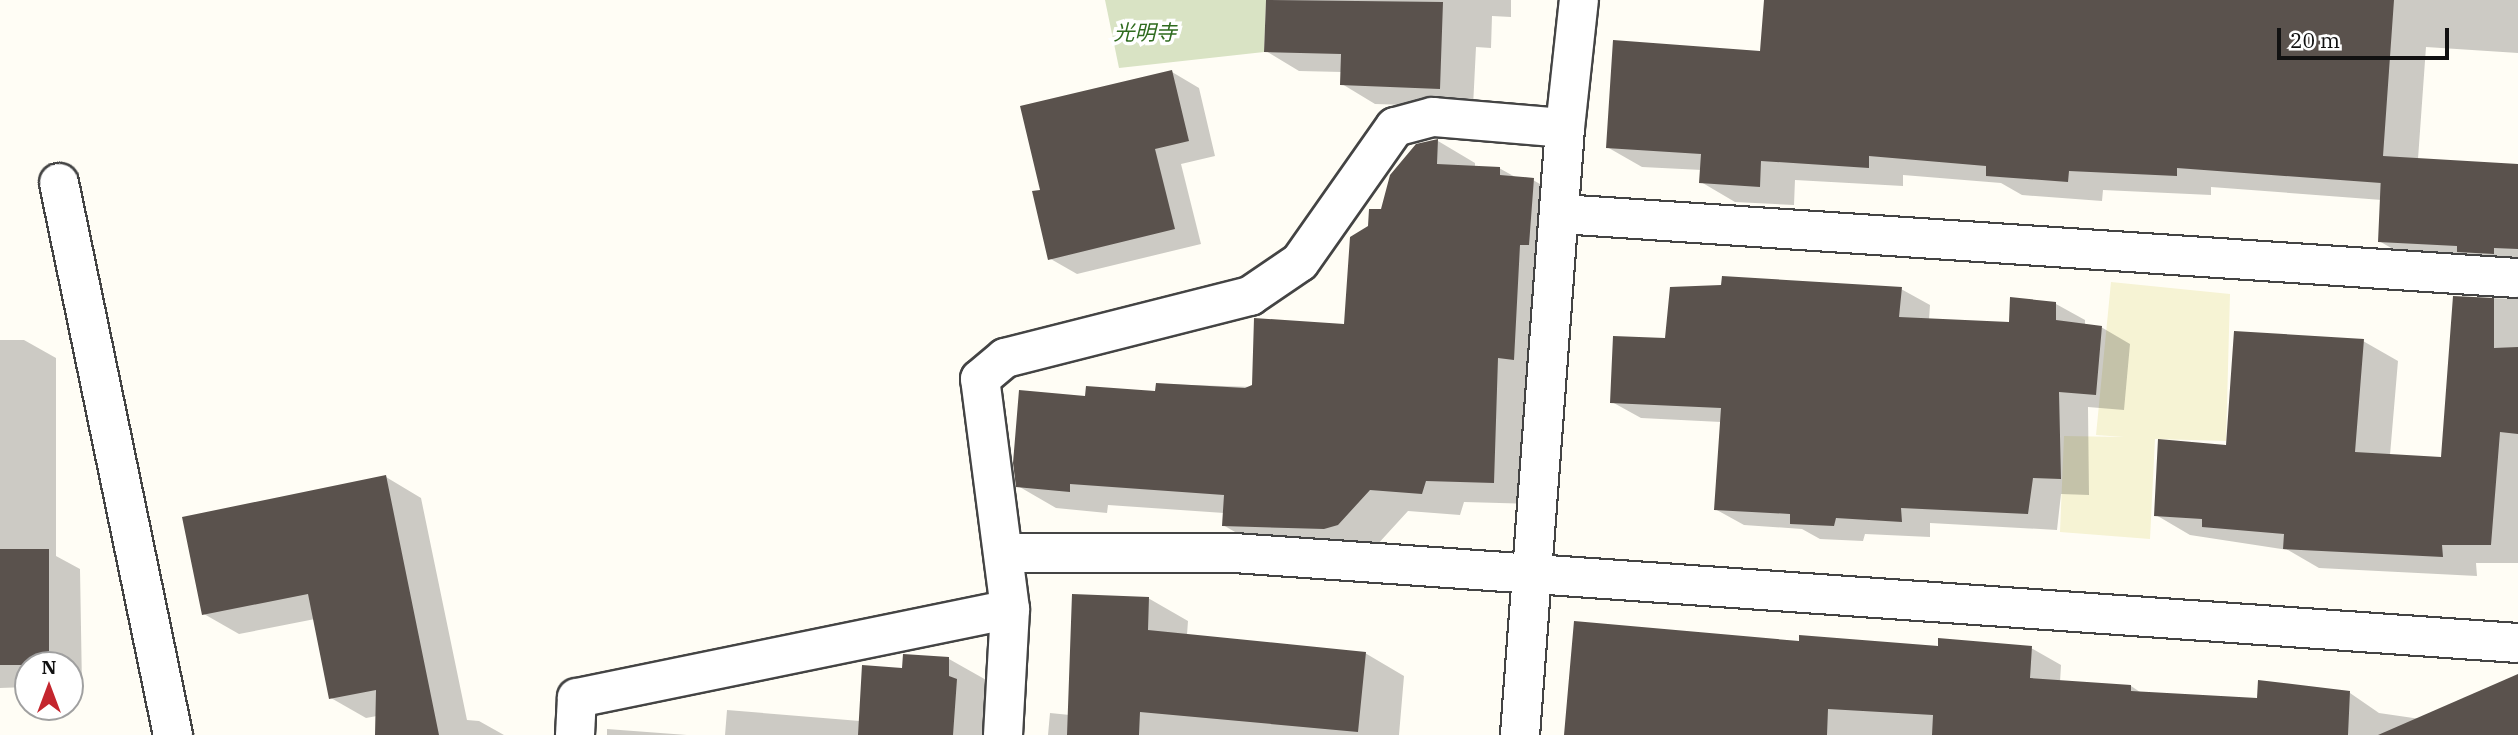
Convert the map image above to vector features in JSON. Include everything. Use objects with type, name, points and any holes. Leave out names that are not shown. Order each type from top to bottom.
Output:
[{"type":"street","points":[[1520,735],[1561,214],[1565,128],[1579,0]]},
{"type":"street","points":[[1003,735],[1010,609],[1006,553],[980,379],[1005,358],[1250,296],[1300,262],[1395,127],[1433,117],[1565,128]]},
{"type":"street","points":[[59,183],[155,666],[173,735]]},
{"type":"street","points":[[1561,214],[2518,278]]},
{"type":"street","points":[[1006,553],[1234,553],[2518,643]]},
{"type":"street","points":[[575,735],[578,698],[1010,609]]},
{"type":"shaded area","points":[[2111,282],[2230,294],[2226,441],[2155,439],[2150,539],[2060,532],[2064,436],[2124,437],[2096,435]]},
{"type":"green space","name":"光明寺","points":[[1105,0],[1266,0],[1264,52],[1119,68]]},
{"type":"building","points":[[1266,0],[1443,2],[1440,89],[1340,85],[1341,54],[1264,52]]},
{"type":"building","points":[[1764,0],[2394,0],[2383,156],[2518,164],[2518,249],[2494,248],[2494,254],[2457,252],[2457,246],[2378,242],[2381,183],[2177,168],[2177,176],[2069,171],[2068,182],[1986,176],[1986,166],[1869,156],[1869,168],[1761,161],[1760,187],[1699,183],[1701,154],[1606,148],[1613,40],[1760,51]]},
{"type":"building","points":[[1172,70],[1189,141],[1155,149],[1175,229],[1048,260],[1032,191],[1040,190],[1020,106]]},
{"type":"building","points":[[1438,139],[1437,164],[1500,167],[1500,175],[1534,178],[1529,245],[1520,245],[1514,360],[1498,358],[1494,483],[1426,481],[1422,494],[1370,490],[1338,525],[1324,529],[1222,526],[1224,495],[1070,484],[1070,492],[1016,487],[1013,463],[1019,390],[1085,396],[1086,386],[1155,391],[1156,383],[1245,388],[1252,385],[1254,318],[1344,324],[1350,237],[1368,226],[1369,209],[1381,209],[1390,175],[1416,144]]},
{"type":"building","points":[[1722,276],[1902,287],[1899,317],[2009,322],[2010,297],[2056,302],[2056,320],[2102,326],[2096,395],[2059,392],[2061,479],[2033,478],[2028,514],[1901,508],[1902,522],[1836,518],[1834,526],[1790,524],[1790,514],[1714,510],[1721,408],[1610,403],[1613,336],[1665,338],[1670,287],[1721,285]]},
{"type":"building","points":[[2453,296],[2494,298],[2494,348],[2518,347],[2518,434],[2500,432],[2491,545],[2442,545],[2443,557],[2283,549],[2284,534],[2202,527],[2202,519],[2154,516],[2158,439],[2226,445],[2234,331],[2364,339],[2355,452],[2441,457]]},
{"type":"building","points":[[386,475],[439,735],[375,735],[376,690],[329,699],[308,594],[202,615],[182,517]]},
{"type":"building","points":[[0,549],[49,549],[49,651],[14,651],[14,665],[0,665]]},
{"type":"building","points":[[1072,594],[1149,597],[1148,630],[1366,652],[1358,732],[1140,712],[1139,735],[1067,735]]},
{"type":"building","points":[[1574,621],[1799,641],[1799,635],[1938,646],[1938,638],[2032,646],[2030,678],[2131,685],[2131,691],[2257,698],[2258,680],[2350,691],[2348,735],[1932,735],[1933,715],[1828,709],[1827,735],[1564,735]]},
{"type":"building","points":[[903,654],[949,657],[949,676],[957,679],[953,735],[858,735],[862,665],[902,668]]},
{"type":"building","points":[[2518,674],[2518,735],[2378,735]]}]
